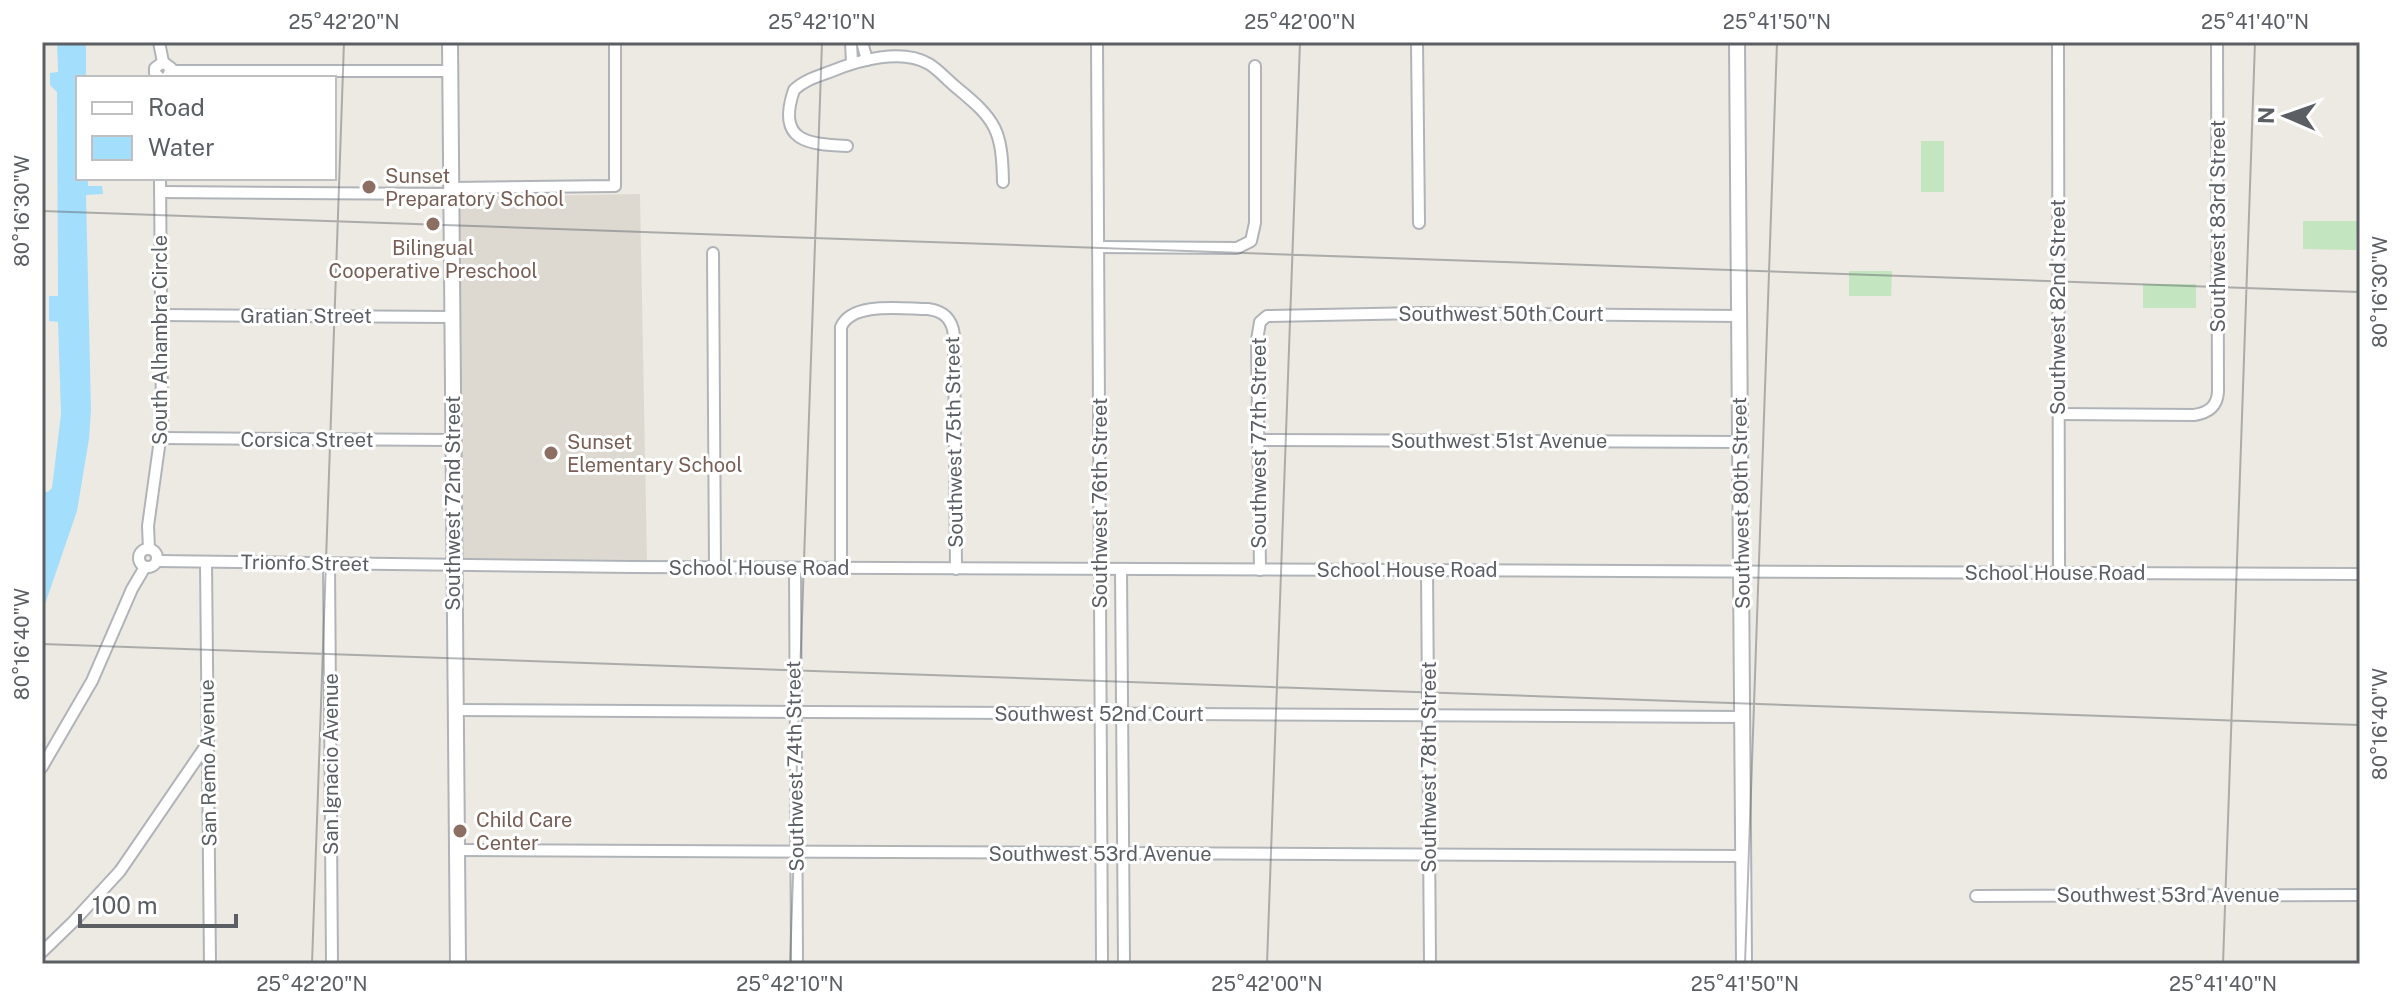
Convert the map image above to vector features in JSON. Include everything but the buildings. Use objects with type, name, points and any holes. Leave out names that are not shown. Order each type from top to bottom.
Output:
[{"type":"street","points":[[159,42],[167,70]]},
{"type":"street","name":"Southwest 72nd Street","points":[[450,42],[458,964]]},
{"type":"street","points":[[160,192],[452,191],[615,186],[615,42]]},
{"type":"street","points":[[851,42],[852,63]]},
{"type":"street","points":[[862,42],[867,60]]},
{"type":"street","name":"Southwest 76th Street","points":[[1097,42],[1102,964]]},
{"type":"street","points":[[1417,42],[1419,223]]},
{"type":"street","name":"Southwest 80th Street","points":[[1737,42],[1744,964]]},
{"type":"street","name":"Southwest 82nd Street","points":[[2058,42],[2059,573]]},
{"type":"street","name":"Southwest 83rd Street","points":[[2059,414],[2194,415],[2212,409],[2218,392],[2217,42]]},
{"type":"street","points":[[847,146],[801,140],[793,130],[790,116],[791,97],[796,88],[852,63],[916,58],[929,64],[979,105],[995,127],[1002,147],[1003,182]]},
{"type":"street","points":[[1098,247],[1237,248],[1251,241],[1255,223],[1255,66]]},
{"type":"street","points":[[158,76],[155,68],[450,71]]},
{"type":"street","name":"South Alhambra Circle","points":[[149,549],[148,526],[161,438],[160,180]]},
{"type":"street","points":[[713,253],[715,568]]},
{"type":"street","name":"Southwest 75th Street","points":[[841,568],[839,347],[843,322],[859,310],[928,309],[948,317],[955,343],[956,569]]},
{"type":"street","name":"Southwest 50th Court","points":[[1263,318],[1277,314],[1407,313],[1739,316]]},
{"type":"street","name":"Gratian Street","points":[[161,315],[452,317]]},
{"type":"street","name":"Southwest 77th Street","points":[[1260,570],[1257,340],[1263,318]]},
{"type":"street","name":"Corsica Street","points":[[161,438],[453,440]]},
{"type":"street","name":"Southwest 51st Avenue","points":[[1258,440],[1740,442]]},
{"type":"street","points":[[149,549],[156,553],[157,561],[152,567],[145,567],[138,556],[149,549]]},
{"type":"street","name":"Trionfo Street","points":[[157,561],[454,565]]},
{"type":"street","name":"San Remo Avenue","points":[[206,562],[209,963]]},
{"type":"street","name":"San Ignacio Avenue","points":[[329,564],[332,964]]},
{"type":"street","name":"School House Road","points":[[454,565],[2360,574]]},
{"type":"street","points":[[42,767],[92,681],[132,589],[145,567]]},
{"type":"street","name":"Southwest 74th Street","points":[[795,568],[797,964]]},
{"type":"street","name":"Southwest 76th Street","points":[[1121,569],[1124,964]]},
{"type":"street","name":"Southwest 78th Street","points":[[1427,570],[1430,964]]},
{"type":"street","name":"Southwest 52nd Court","points":[[455,710],[1743,717]]},
{"type":"street","points":[[42,952],[120,871],[208,743]]},
{"type":"street","name":"Southwest 53rd Avenue","points":[[457,850],[1743,856]]},
{"type":"street","name":"Southwest 53rd Avenue","points":[[1976,896],[2360,895]]},
{"type":"shaded area","points":[[640,194],[647,560],[463,559],[459,197]]},
{"type":"green space","points":[[1921,141],[1944,141],[1944,192],[1921,192]]},
{"type":"green space","points":[[2303,221],[2357,221],[2356,250],[2303,249]]},
{"type":"green space","points":[[1849,271],[1892,271],[1891,296],[1849,296]]},
{"type":"green space","points":[[2143,284],[2196,284],[2196,308],[2143,308]]},
{"type":"water","points":[[57,42],[86,42],[86,76],[76,76],[76,180],[88,180],[88,186],[102,186],[103,194],[86,195],[89,439],[77,511],[42,613],[42,516],[45,504],[42,491],[48,492],[52,488],[61,414],[58,322],[49,321],[49,296],[58,296],[57,92],[50,85],[50,73],[58,72]]},
{"type":"place","name":"Sunset Preparatory School","points":[[369,187]]},
{"type":"place","name":"Bilingual Cooperative Preschool","points":[[433,224]]},
{"type":"place","name":"Sunset Elementary School","points":[[551,453]]},
{"type":"place","name":"Child Care Center","points":[[460,831]]}]
